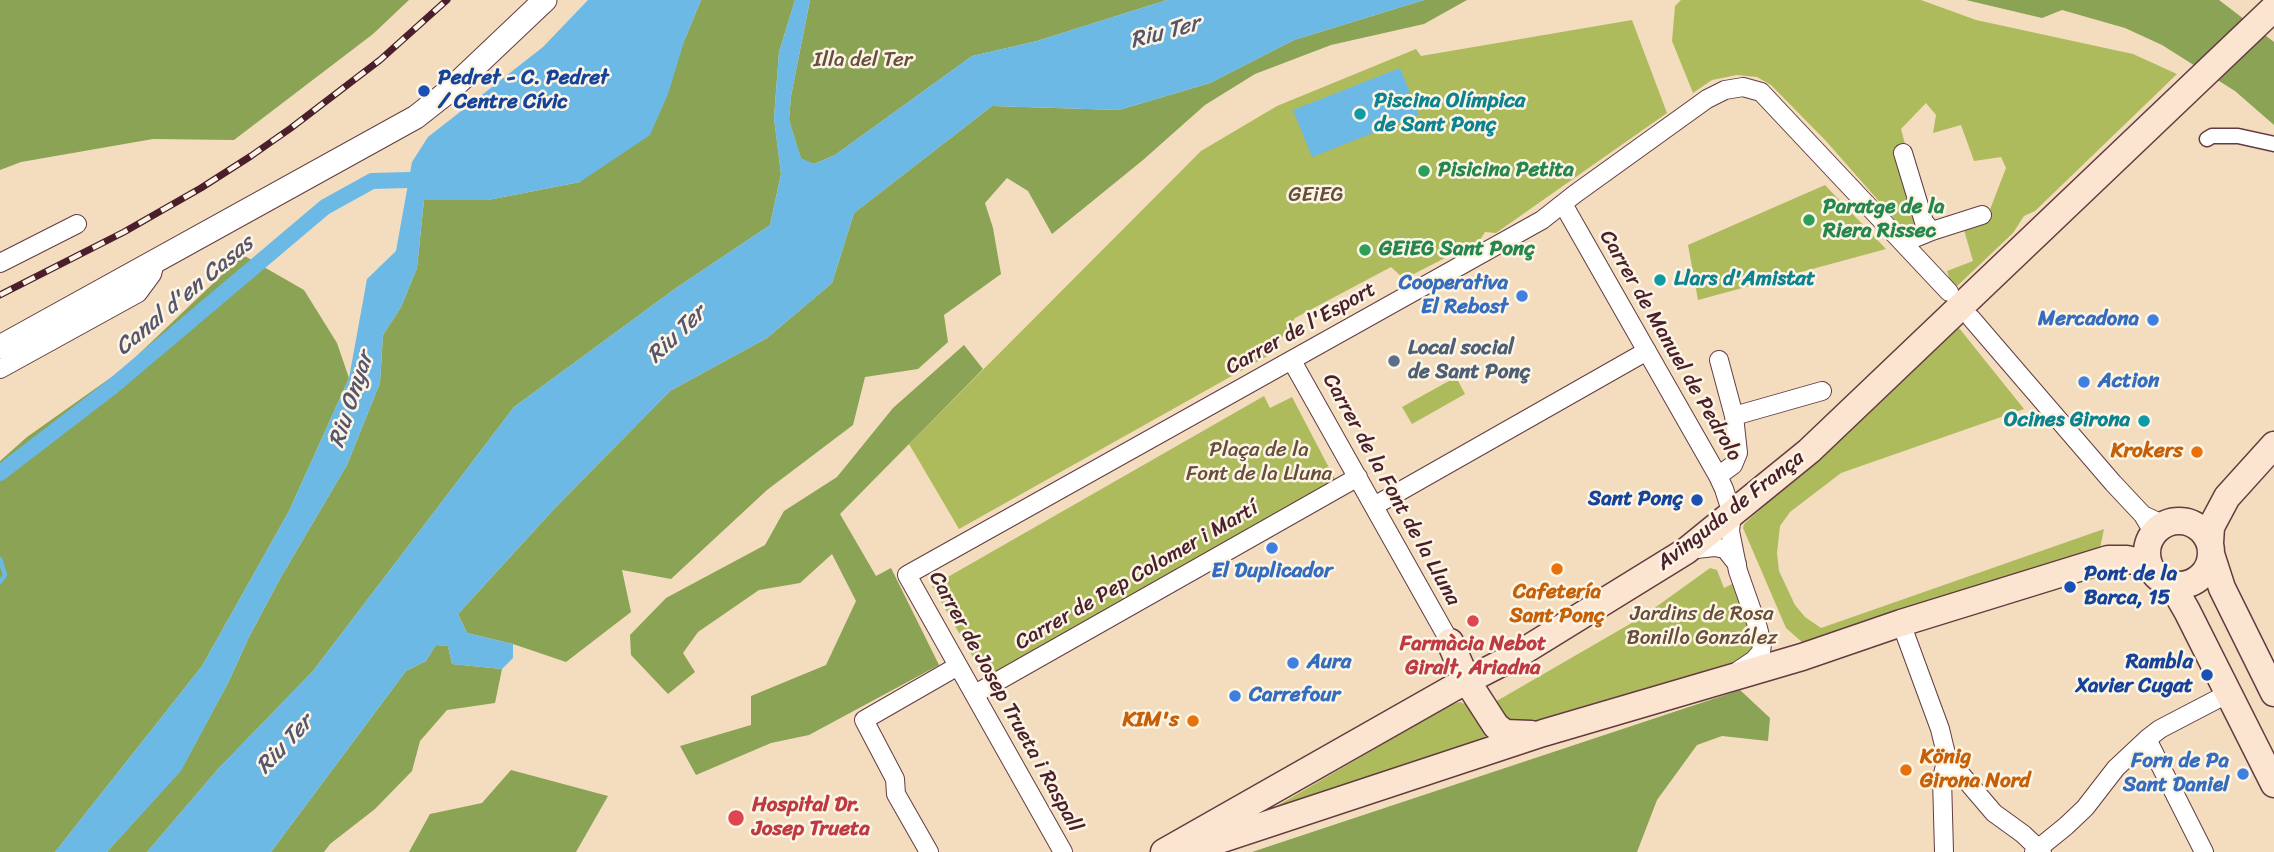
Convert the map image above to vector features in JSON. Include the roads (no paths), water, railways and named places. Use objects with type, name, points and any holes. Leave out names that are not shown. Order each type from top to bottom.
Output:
[{"type":"main road","name":"Avinguda de França","points":[[1164,852],[1519,654],[1686,551],[1809,451],[2274,8]]},
{"type":"main road","points":[[2274,445],[2227,497],[2211,527],[2211,549],[2210,563],[2201,578],[2185,585],[2160,577],[2146,553],[2153,525],[2176,521],[2192,524],[2206,535],[2211,549],[2222,588],[2274,693]]},
{"type":"main road","points":[[1183,852],[1543,733],[1802,657],[1901,623],[2108,559],[2127,559],[2141,563],[2160,577],[2179,597],[2273,780]]},
{"type":"main road","points":[[1450,642],[1477,659],[1489,662],[1519,654]]},
{"type":"main road","points":[[1450,642],[1467,681],[1496,726],[1505,733],[1543,733]]},
{"type":"main road","points":[[1489,717],[1490,692],[1498,677],[1519,654]]},
{"type":"street","points":[[0,347],[416,117],[449,91],[545,0]]},
{"type":"street","name":"Carrer de l'Esport","points":[[907,575],[1542,220],[1707,99],[1734,88],[1752,88],[1761,92],[1949,292]]},
{"type":"street","points":[[2207,139],[2212,136],[2238,136],[2274,144]]},
{"type":"street","points":[[1903,153],[1924,222],[1932,231]]},
{"type":"street","name":"Carrer de Manuel de Pedrolo","points":[[1563,204],[1718,476],[1732,513],[1730,531],[1737,564],[1758,628],[1761,652],[1726,679]]},
{"type":"street","points":[[1905,245],[1910,240],[1932,231],[1982,215]]},
{"type":"street","points":[[0,263],[77,224]]},
{"type":"street","points":[[0,369],[138,293],[152,274],[155,263]]},
{"type":"street","points":[[1971,318],[2113,483],[2153,525]]},
{"type":"street","points":[[1374,506],[1647,351]]},
{"type":"street","name":"Carrer de la Font de la Lluna","points":[[1292,360],[1450,642]]},
{"type":"street","points":[[1718,476],[1738,458],[1734,416],[1719,360]]},
{"type":"street","points":[[1734,416],[1822,391]]},
{"type":"street","name":"Carrer de Pep Colomer i Martí","points":[[975,694],[1357,477]]},
{"type":"street","points":[[1686,551],[1714,547],[1725,549],[1737,564]]},
{"type":"street","name":"Carrer de Josep Trueta i Raspall","points":[[907,575],[1063,852]]},
{"type":"street","points":[[1901,623],[1940,729],[1947,758],[1994,813],[2039,851],[2085,808],[2116,768],[2147,739],[2160,729],[2229,694]]},
{"type":"street","points":[[929,852],[896,793],[895,779],[864,720],[958,666]]},
{"type":"street","points":[[2147,739],[2204,852]]},
{"type":"street","points":[[1944,852],[1942,778],[1947,758]]},
{"type":"water","name":"Riu Onyar","points":[[588,0],[701,0],[685,39],[668,94],[650,135],[580,182],[488,200],[424,200],[417,268],[401,307],[383,335],[380,383],[347,465],[281,577],[181,771],[107,852],[55,852],[202,666],[289,511],[349,378],[367,279],[396,251],[412,162],[428,137],[543,47]]},
{"type":"water","name":"Riu Ter","points":[[795,0],[810,0],[791,96],[789,120],[801,158],[814,164],[835,155],[972,56],[1037,41],[1167,0],[1424,0],[1294,40],[1210,83],[1119,110],[992,106],[854,213],[832,283],[767,338],[670,391],[555,508],[458,614],[467,633],[513,644],[513,658],[502,669],[452,664],[448,646],[436,645],[426,661],[406,671],[271,852],[147,852],[218,769],[313,671],[514,407],[676,288],[770,225],[781,174],[774,118],[779,52]]},
{"type":"water","points":[[1400,68],[1419,115],[1312,157],[1293,110]]},
{"type":"waterway","name":"Canal d'en Casas","points":[[0,473],[112,387],[325,207],[372,181],[409,180]]},
{"type":"waterway","points":[[0,559],[5,575],[0,582]]},
{"type":"railway","points":[[0,295],[124,232],[251,156],[380,60],[447,0]]},
{"type":"place","name":"Pedret - C. Pedret / Centre Cívic","points":[[424,91]]},
{"type":"place","name":"Piscina Olímpica de Sant Ponç","points":[[1360,114]]},
{"type":"place","name":"Pisicina Petita","points":[[1424,171]]},
{"type":"place","name":"Paratge de la Riera Rissec","points":[[1809,220]]},
{"type":"place","name":"GEiEG Sant Ponç","points":[[1365,250]]},
{"type":"place","name":"Llars d'Amistat","points":[[1660,280]]},
{"type":"place","name":"Cooperativa El Rebost","points":[[1522,296]]},
{"type":"place","name":"Mercadona","points":[[2153,320]]},
{"type":"place","name":"Local social de Sant Ponç","points":[[1394,361]]},
{"type":"place","name":"Action","points":[[2084,382]]},
{"type":"place","name":"Ocines Girona","points":[[2144,421]]},
{"type":"place","name":"Krokers","points":[[2197,452]]},
{"type":"place","name":"Sant Ponç","points":[[1697,500]]},
{"type":"place","name":"El Duplicador","points":[[1272,548]]},
{"type":"place","name":"Cafetería Sant Ponç","points":[[1557,569]]},
{"type":"place","name":"Pont de la Barca, 15","points":[[2070,587]]},
{"type":"place","name":"Farmàcia Nebot Giralt, Ariadna","points":[[1473,621]]},
{"type":"place","name":"Aura","points":[[1293,663]]},
{"type":"place","name":"Rambla Xavier Cugat","points":[[2207,675]]},
{"type":"place","name":"Carrefour","points":[[1235,696]]},
{"type":"place","name":"KIM's","points":[[1193,721]]},
{"type":"place","name":"König Girona Nord","points":[[1906,770]]},
{"type":"place","name":"Forn de Pa Sant Daniel","points":[[2243,774]]},
{"type":"place","name":"Hospital Dr. Josep Trueta","points":[[736,818]]},
{"type":"park label","name":"Illa del Ter","points":[[863,61]]},
{"type":"park label","name":"GEiEG","points":[[1316,196]]},
{"type":"park label","name":"Plaça de la Font de la Lluna","points":[[1259,463]]},
{"type":"park label","name":"Jardins de Rosa Bonillo González","points":[[1702,627]]}]
